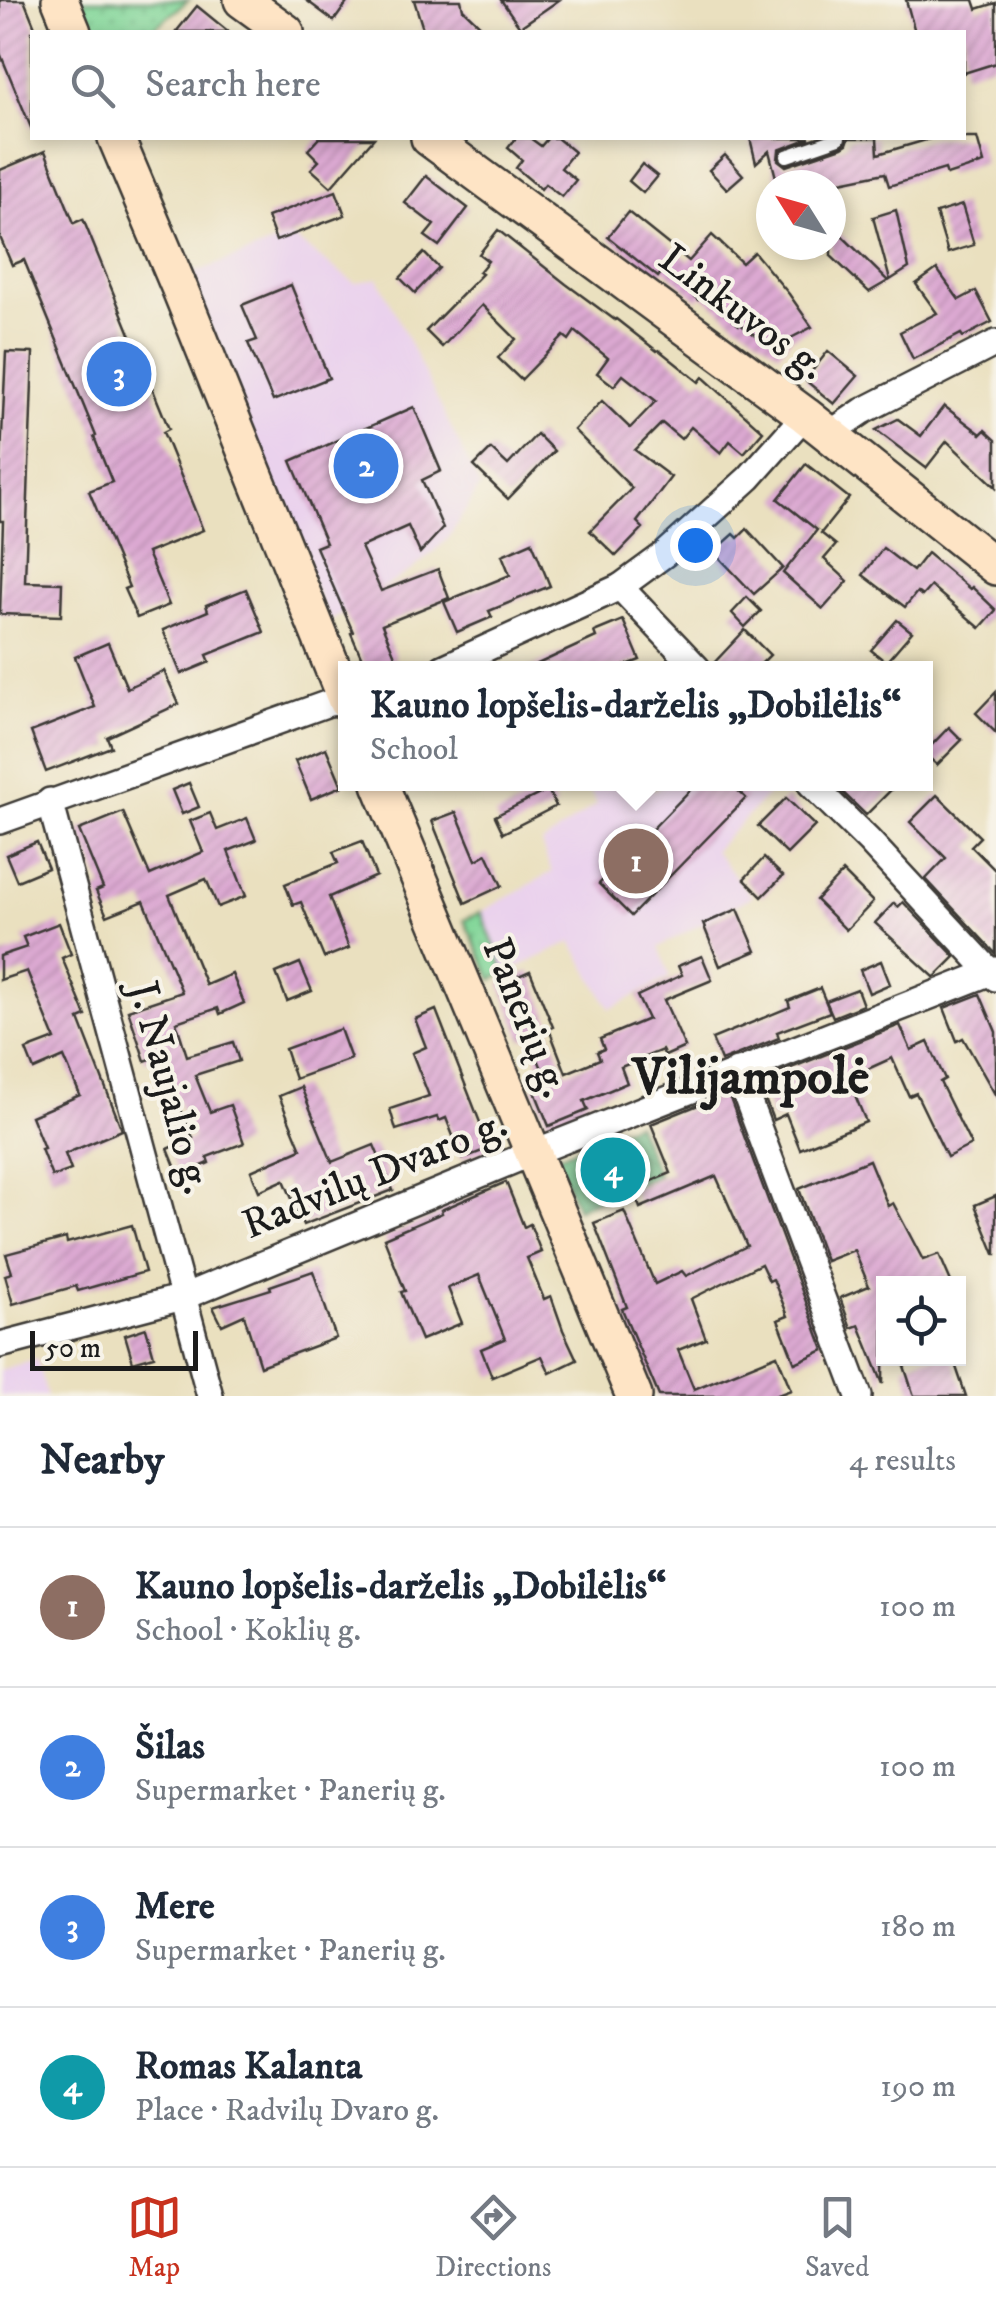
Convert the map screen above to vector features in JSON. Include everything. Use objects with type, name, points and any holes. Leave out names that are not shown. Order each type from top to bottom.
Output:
[{"type":"street","points":[[60,0],[72,30]]},
{"type":"street","points":[[242,0],[283,30]]},
{"type":"street","points":[[117,140],[338,681]]},
{"type":"street","name":"Linkuvos g.","points":[[433,140],[818,426],[996,567]]},
{"type":"street","points":[[458,661],[620,588],[665,554],[749,478],[818,426],[841,426],[996,343]]},
{"type":"street","points":[[620,588],[691,661]]},
{"type":"street","points":[[0,821],[338,702]]},
{"type":"street","name":"Panerių g.","points":[[383,791],[634,1396]]},
{"type":"street","points":[[818,791],[995,974]]},
{"type":"street","name":"J. Naujalio g.","points":[[50,801],[210,1396]]},
{"type":"street","name":"Radvilų Dvaro g.","points":[[0,1345],[183,1296],[737,1071],[995,974]]},
{"type":"street","points":[[737,1071],[859,1396]]},
{"type":"lane","points":[[787,156],[833,140]]},
{"type":"shaded area","points":[[292,237],[355,283],[378,278],[480,487],[447,540],[412,570],[329,622],[188,275]]},
{"type":"shaded area","points":[[590,791],[771,791],[714,851],[752,896],[659,947],[670,977],[610,1009],[572,942],[505,973],[481,912],[552,872],[541,844],[597,804]]},
{"type":"shaded area","points":[[37,1359],[47,1396],[0,1396],[0,1370]]},
{"type":"green space","points":[[75,0],[189,0],[152,30],[88,30]]},
{"type":"green space","points":[[481,912],[505,973],[492,980],[464,920]]},
{"type":"green space","points":[[636,1123],[658,1175],[577,1209],[555,1157]]},
{"type":"building","points":[[0,0],[24,0],[36,30],[30,30],[30,125],[0,53]]},
{"type":"building","points":[[306,0],[349,0],[334,21]]},
{"type":"building","points":[[414,0],[461,0],[463,9],[485,30],[423,30]]},
{"type":"building","points":[[501,0],[559,0],[520,27]]},
{"type":"building","points":[[906,0],[974,0],[977,9],[996,3],[996,63],[966,72],[966,30],[914,30]]},
{"type":"building","points":[[197,6],[227,30],[178,30]]},
{"type":"building","points":[[977,138],[984,163],[947,175],[945,169],[889,186],[885,173],[846,181],[846,170],[774,170],[769,151],[756,163],[750,140],[805,140],[779,150],[778,160],[786,166],[842,147],[848,140],[877,140],[878,154],[926,140]]},
{"type":"building","points":[[317,140],[372,140],[331,187],[311,169],[319,161],[308,150]]},
{"type":"building","points":[[514,140],[533,140],[541,146],[546,140],[559,140],[574,152],[561,168],[576,180],[562,197],[545,184],[541,189],[516,168],[522,160],[508,148]]},
{"type":"building","points":[[45,151],[74,223],[83,219],[169,429],[163,432],[203,530],[147,553],[169,605],[137,618],[124,589],[129,587],[89,491],[112,482],[96,436],[24,260],[12,265],[0,237],[0,170]]},
{"type":"building","points":[[725,155],[743,175],[727,189],[709,170]]},
{"type":"building","points":[[642,164],[657,176],[643,193],[629,181]]},
{"type":"building","points":[[426,176],[468,208],[439,246],[425,236],[434,225],[405,203]]},
{"type":"building","points":[[336,191],[345,215],[276,241],[267,217]]},
{"type":"building","points":[[962,205],[974,245],[948,253],[936,213]]},
{"type":"building","points":[[896,210],[909,268],[890,280],[873,217]]},
{"type":"building","points":[[628,212],[689,261],[712,235],[742,263],[754,252],[756,260],[761,260],[812,327],[791,338],[779,353],[702,295],[698,300],[664,269],[658,277],[608,237]]},
{"type":"building","points":[[498,230],[699,382],[703,377],[763,431],[744,453],[730,441],[721,453],[691,427],[681,439],[662,423],[635,450],[671,477],[637,522],[643,528],[616,556],[590,531],[632,488],[574,430],[602,401],[630,428],[656,401],[623,375],[614,386],[597,373],[608,358],[575,331],[569,340],[564,336],[521,380],[498,358],[516,339],[482,305],[442,347],[426,331],[482,274],[479,272],[488,261],[479,254]]},
{"type":"building","points":[[846,240],[888,281],[869,292],[835,260],[846,260]]},
{"type":"building","points":[[424,253],[439,268],[415,293],[400,278]]},
{"type":"building","points":[[937,269],[959,300],[976,291],[992,322],[913,359],[900,332],[937,313],[916,284]]},
{"type":"building","points":[[291,285],[329,378],[273,401],[248,343],[257,340],[242,305]]},
{"type":"building","points":[[828,351],[858,376],[834,404],[805,380]]},
{"type":"building","points":[[6,352],[33,353],[25,582],[62,583],[61,616],[0,614],[0,477]]},
{"type":"building","points":[[944,406],[981,434],[985,430],[996,440],[996,487],[947,441],[926,468],[876,430],[898,419],[921,436]]},
{"type":"building","points":[[414,407],[441,471],[422,480],[443,528],[420,553],[408,526],[361,547],[381,591],[438,569],[449,598],[382,625],[396,658],[363,661],[316,547],[326,543],[291,461]]},
{"type":"building","points":[[537,434],[554,451],[508,499],[474,466],[491,449],[508,465]]},
{"type":"building","points":[[806,464],[849,498],[821,533],[836,545],[824,559],[848,581],[823,609],[783,573],[817,530],[778,499]]},
{"type":"building","points":[[747,529],[783,568],[754,594],[714,552],[734,534],[738,538]]},
{"type":"building","points":[[532,542],[550,586],[489,611],[492,617],[457,632],[444,602],[510,575],[502,555]]},
{"type":"building","points":[[883,548],[913,571],[927,553],[996,610],[980,628],[931,586],[922,596],[917,592],[905,607],[863,575]]},
{"type":"building","points":[[246,589],[264,632],[207,655],[210,662],[181,674],[163,630],[208,611],[206,605]]},
{"type":"building","points":[[747,597],[761,611],[745,627],[732,613]]},
{"type":"building","points":[[623,620],[640,660],[544,661],[596,637],[594,632]]},
{"type":"building","points":[[897,620],[912,632],[887,661],[871,650]]},
{"type":"building","points":[[745,630],[770,655],[764,661],[716,661]]},
{"type":"building","points":[[108,643],[127,688],[164,671],[179,704],[107,737],[111,747],[46,772],[31,732],[95,707],[75,657]]},
{"type":"building","points":[[996,692],[996,733],[976,713]]},
{"type":"building","points":[[949,727],[962,740],[937,765],[933,761],[933,744]]},
{"type":"building","points":[[326,748],[338,776],[338,788],[311,799],[295,761]]},
{"type":"building","points":[[189,783],[199,807],[182,814],[172,790]]},
{"type":"building","points":[[546,791],[556,806],[503,833],[495,816]]},
{"type":"building","points":[[689,791],[738,791],[746,798],[631,916],[599,884]]},
{"type":"building","points":[[841,791],[890,791],[866,815]]},
{"type":"building","points":[[937,795],[980,837],[971,846],[996,871],[996,954],[926,879],[946,858],[910,822]]},
{"type":"building","points":[[786,798],[815,826],[787,854],[758,826]]},
{"type":"building","points":[[123,812],[150,875],[203,852],[190,821],[210,813],[217,830],[247,818],[256,840],[228,851],[246,896],[218,907],[206,879],[169,895],[206,985],[232,974],[244,1003],[220,1014],[218,1008],[176,1022],[187,1056],[233,1042],[239,1061],[195,1075],[210,1112],[230,1105],[244,1143],[207,1157],[209,1163],[179,1176],[168,1149],[193,1138],[159,1056],[145,1061],[128,1010],[182,992],[144,901],[107,916],[96,891],[103,888],[79,830]]},
{"type":"building","points":[[456,812],[476,860],[487,854],[502,886],[465,903],[432,821]]},
{"type":"building","points":[[362,841],[376,876],[329,897],[349,948],[324,958],[301,902],[293,905],[285,884],[338,863],[333,852]]},
{"type":"building","points":[[37,842],[48,868],[17,881],[6,855]]},
{"type":"building","points":[[764,858],[783,876],[762,897],[744,879]]},
{"type":"building","points":[[843,872],[873,902],[846,930],[816,900]]},
{"type":"building","points":[[903,902],[955,957],[934,977],[875,923],[894,903],[898,907]]},
{"type":"building","points":[[738,909],[756,951],[720,966],[703,924]]},
{"type":"building","points":[[59,923],[71,954],[62,958],[86,1016],[79,1019],[122,1130],[65,1154],[71,1170],[52,1177],[31,1116],[80,1095],[64,1057],[34,1070],[26,1050],[55,1039],[27,971],[0,980],[0,956],[27,947],[23,937]]},
{"type":"building","points":[[702,956],[712,980],[664,1000],[685,1047],[665,1056],[662,1050],[621,1067],[627,1083],[584,1101],[588,1110],[549,1126],[533,1087],[547,1081],[529,1037],[523,1040],[500,984],[530,971],[553,1027],[549,1029],[566,1073],[600,1059],[597,1052],[604,1049],[600,1039],[648,1019],[637,996],[682,975],[678,966]]},
{"type":"building","points":[[881,961],[890,984],[869,993],[860,970]]},
{"type":"building","points":[[300,963],[312,991],[287,1001],[276,973]]},
{"type":"building","points":[[820,988],[830,1012],[777,1032],[779,1038],[721,1061],[712,1039],[790,1007],[788,1001]]},
{"type":"building","points":[[857,989],[863,1005],[833,1017],[826,1001]]},
{"type":"building","points":[[980,994],[996,1032],[996,1096],[963,1038],[957,1041],[944,1008]]},
{"type":"building","points":[[436,1010],[490,1148],[462,1159],[446,1118],[439,1121],[437,1117],[396,1130],[390,1109],[429,1096],[412,1053],[426,1047],[415,1019]]},
{"type":"building","points":[[900,1025],[911,1050],[928,1042],[945,1079],[940,1082],[971,1145],[947,1157],[916,1093],[909,1096],[892,1058],[848,1078],[866,1122],[800,1149],[786,1114],[773,1120],[758,1081]]},
{"type":"building","points":[[340,1029],[351,1059],[295,1079],[285,1049]]},
{"type":"building","points":[[301,1087],[332,1162],[374,1145],[393,1190],[303,1225],[284,1180],[259,1191],[251,1171],[301,1149],[279,1096]]},
{"type":"building","points":[[728,1093],[824,1350],[795,1363],[778,1320],[788,1316],[773,1279],[769,1281],[761,1264],[691,1299],[706,1339],[678,1350],[694,1389],[777,1355],[791,1390],[775,1396],[659,1396],[622,1309],[627,1307],[594,1223],[624,1211],[655,1284],[682,1271],[686,1276],[747,1246],[716,1176],[640,1208],[633,1189],[671,1173],[651,1124]]},
{"type":"building","points":[[869,1160],[888,1206],[893,1203],[923,1260],[939,1254],[949,1276],[876,1276],[876,1366],[883,1366],[883,1384],[859,1325],[851,1328],[840,1298],[869,1286],[854,1250],[826,1261],[799,1189]]},
{"type":"building","points":[[506,1182],[524,1227],[530,1224],[541,1252],[527,1258],[544,1299],[551,1296],[577,1360],[550,1373],[542,1356],[492,1377],[481,1349],[505,1339],[479,1275],[448,1288],[462,1323],[421,1340],[384,1238]]},
{"type":"building","points":[[996,1196],[996,1254],[995,1254],[975,1205]]},
{"type":"building","points":[[132,1225],[145,1272],[13,1304],[5,1275],[12,1273],[6,1254]]},
{"type":"building","points":[[313,1271],[336,1338],[260,1366],[244,1315],[222,1325],[213,1307]]},
{"type":"building","points":[[146,1328],[154,1356],[133,1362],[125,1335]]},
{"type":"building","points":[[904,1366],[956,1366],[966,1396],[914,1396]]},
{"type":"place","name":"Mere","points":[[119,374]]},
{"type":"place","name":"Šilas","points":[[366,466]]},
{"type":"place","name":"Kauno lopšelis-darželis „Dobilėlis“","points":[[636,861]]},
{"type":"place","name":"Romas Kalanta","points":[[613,1170]]},
{"type":"district","name":"Vilijampolė","points":[[751,1078]]}]
